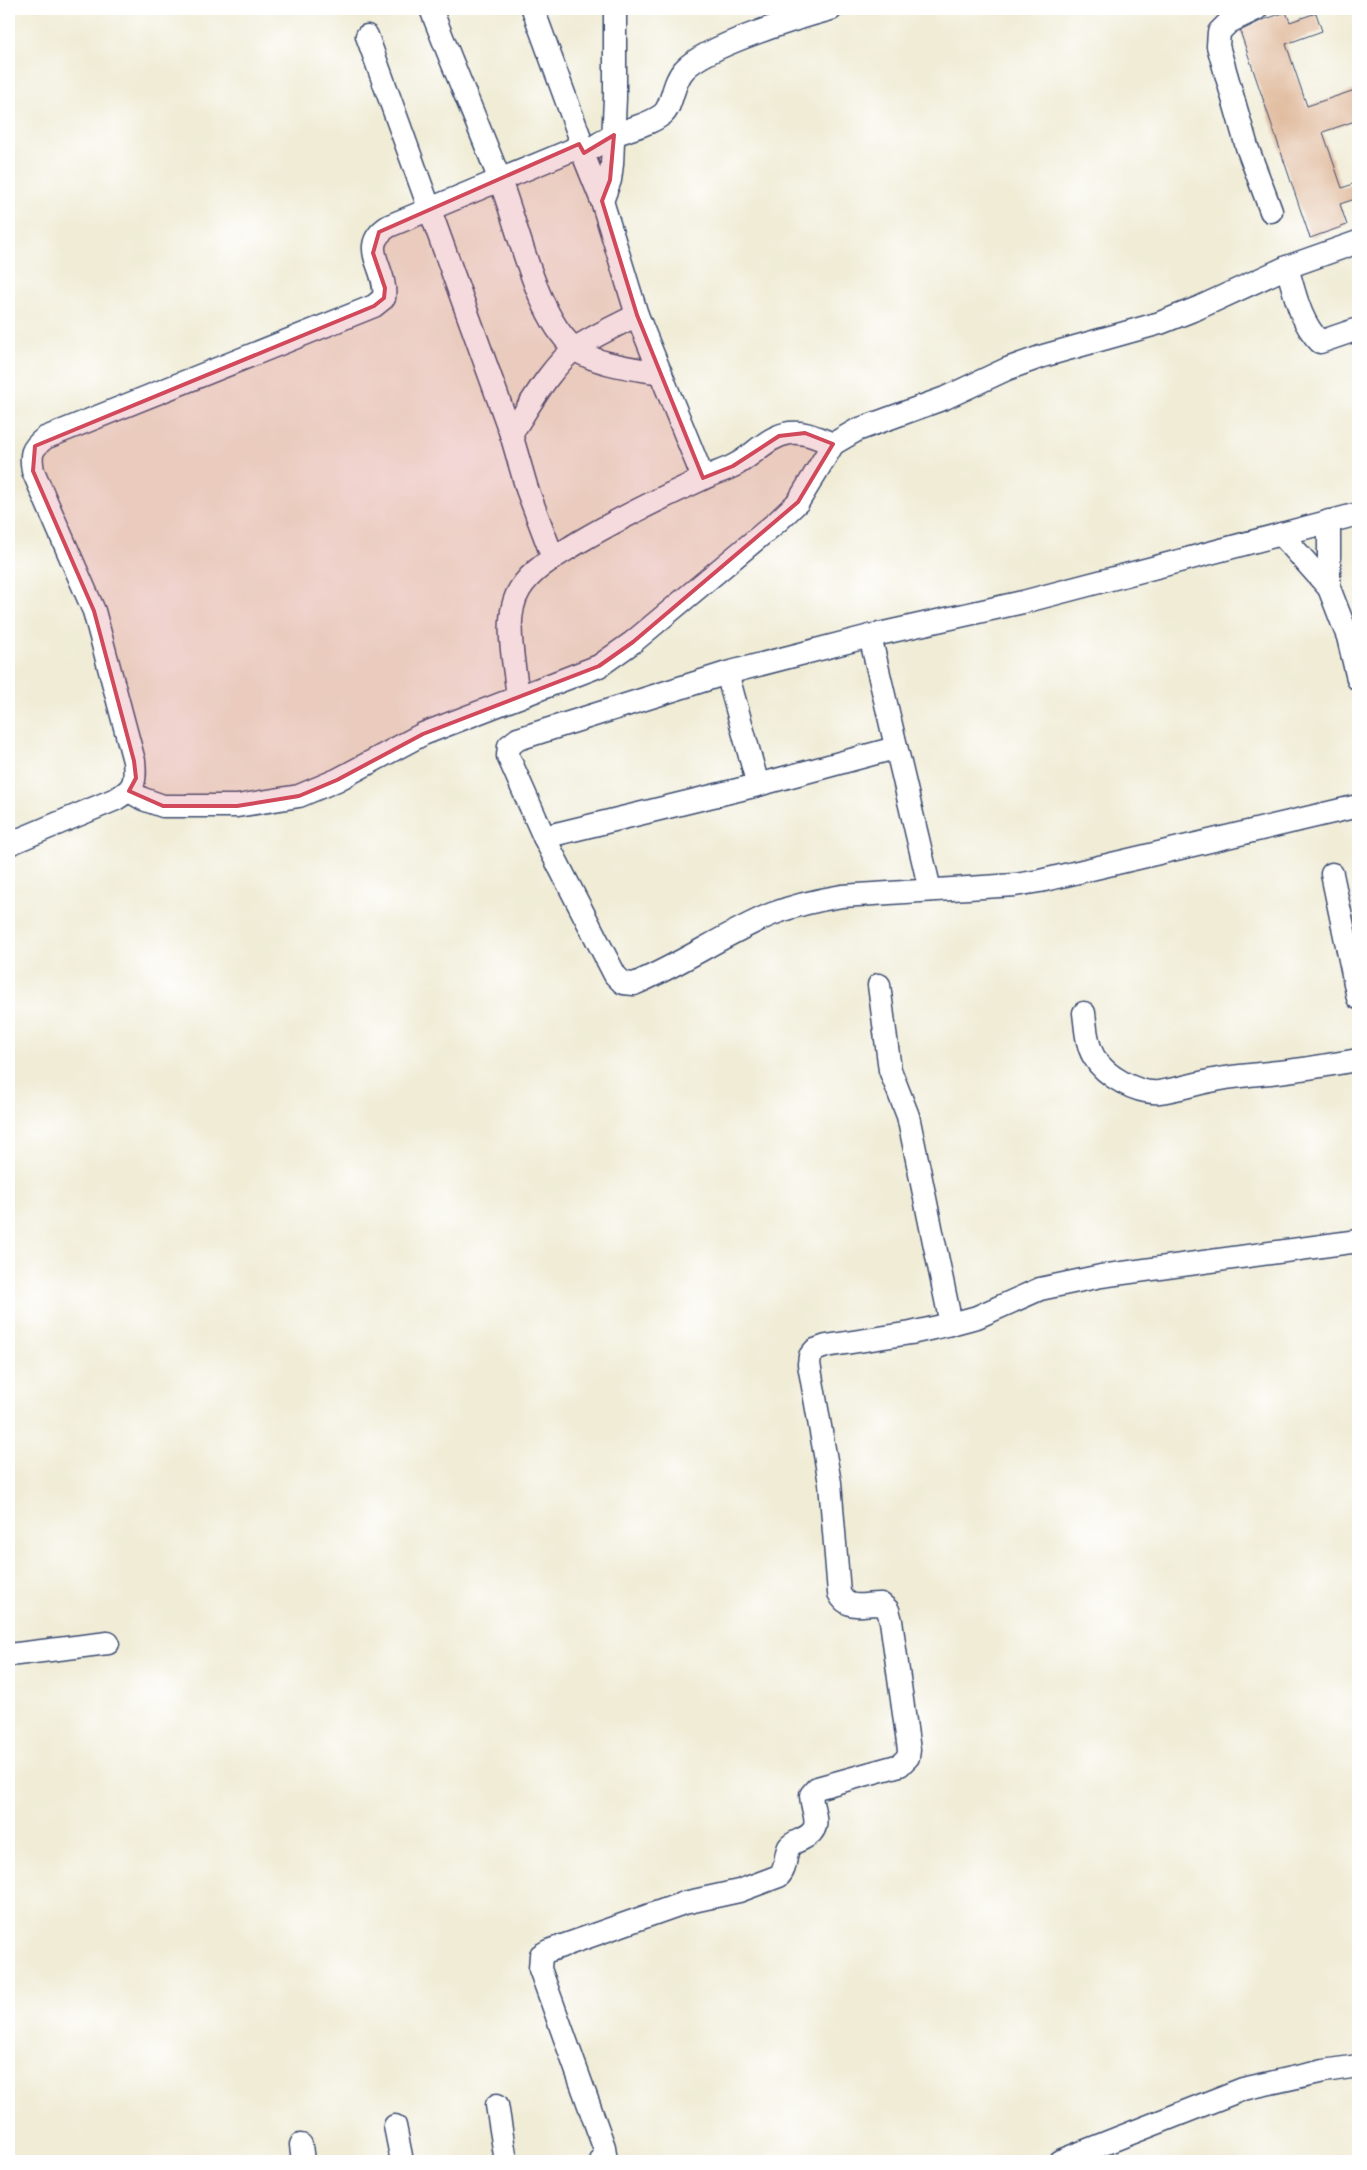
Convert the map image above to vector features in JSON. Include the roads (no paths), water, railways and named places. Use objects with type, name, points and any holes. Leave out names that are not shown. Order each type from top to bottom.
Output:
[{"type":"street","points":[[431,9],[500,180],[541,299],[558,331],[575,349],[607,363],[661,373]]},
{"type":"street","points":[[533,9],[574,119],[581,149],[602,201],[637,315],[703,478]]},
{"type":"street","points":[[602,201],[610,180],[614,135],[615,9]]},
{"type":"street","points":[[9,844],[116,799],[129,791],[136,778],[134,760],[94,611],[33,471],[31,458],[35,446],[45,438],[374,306],[384,298],[385,288],[383,276],[373,252],[373,242],[379,232],[389,226],[572,150],[581,149],[662,115],[668,108],[675,81],[684,69],[696,60],[773,28],[831,9]]},
{"type":"street","points":[[1256,9],[1229,22],[1219,32],[1218,46],[1247,147],[1271,211]]},
{"type":"street","points":[[367,36],[512,434],[526,489],[553,558]]},
{"type":"street","points":[[129,791],[143,799],[163,806],[238,806],[299,796],[337,780],[423,734],[599,666],[633,642],[778,521],[798,502],[833,444],[857,430],[945,398],[1007,369],[1043,356],[1168,320],[1287,267],[1358,242]]},
{"type":"street","points":[[1287,267],[1303,318],[1312,334],[1320,342],[1358,329]]},
{"type":"street","points":[[512,434],[536,395],[575,349],[637,315]]},
{"type":"street","points":[[518,697],[511,629],[512,606],[520,588],[553,558],[617,520],[703,478],[733,466],[750,456],[766,442],[791,433],[805,434],[833,444]]},
{"type":"street","points":[[1358,514],[1023,602],[870,636],[727,673],[518,739],[509,746],[508,756],[544,837],[615,976],[623,983],[634,984],[749,925],[793,907],[842,896],[1015,885],[1040,881],[1358,806]]},
{"type":"street","points":[[1329,521],[1329,588]]},
{"type":"street","points":[[1281,534],[1349,613],[1348,637],[1358,679]]},
{"type":"street","points":[[870,636],[930,890]]},
{"type":"street","points":[[727,673],[758,785]]},
{"type":"street","points":[[544,837],[758,785],[895,748]]},
{"type":"street","points":[[1332,874],[1358,998]]},
{"type":"street","points":[[879,985],[890,1070],[908,1116],[951,1324]]},
{"type":"street","points":[[1084,1013],[1087,1037],[1093,1057],[1104,1069],[1125,1083],[1142,1090],[1156,1092],[1174,1090],[1222,1078],[1281,1072],[1358,1060]]},
{"type":"street","points":[[601,2161],[605,2154],[604,2148],[540,1969],[541,1955],[684,1904],[739,1891],[779,1876],[783,1872],[790,1847],[793,1843],[811,1835],[815,1830],[816,1824],[811,1794],[817,1788],[900,1765],[905,1762],[909,1750],[888,1610],[882,1604],[850,1606],[843,1601],[839,1593],[830,1482],[809,1364],[810,1356],[815,1350],[826,1346],[911,1333],[977,1317],[1040,1290],[1101,1276],[1358,1242]]},
{"type":"street","points":[[9,1655],[108,1643]]},
{"type":"street","points":[[1060,2161],[1243,2089],[1358,2066]]},
{"type":"street","points":[[497,2105],[506,2161]]},
{"type":"street","points":[[395,2126],[402,2161]]}]
